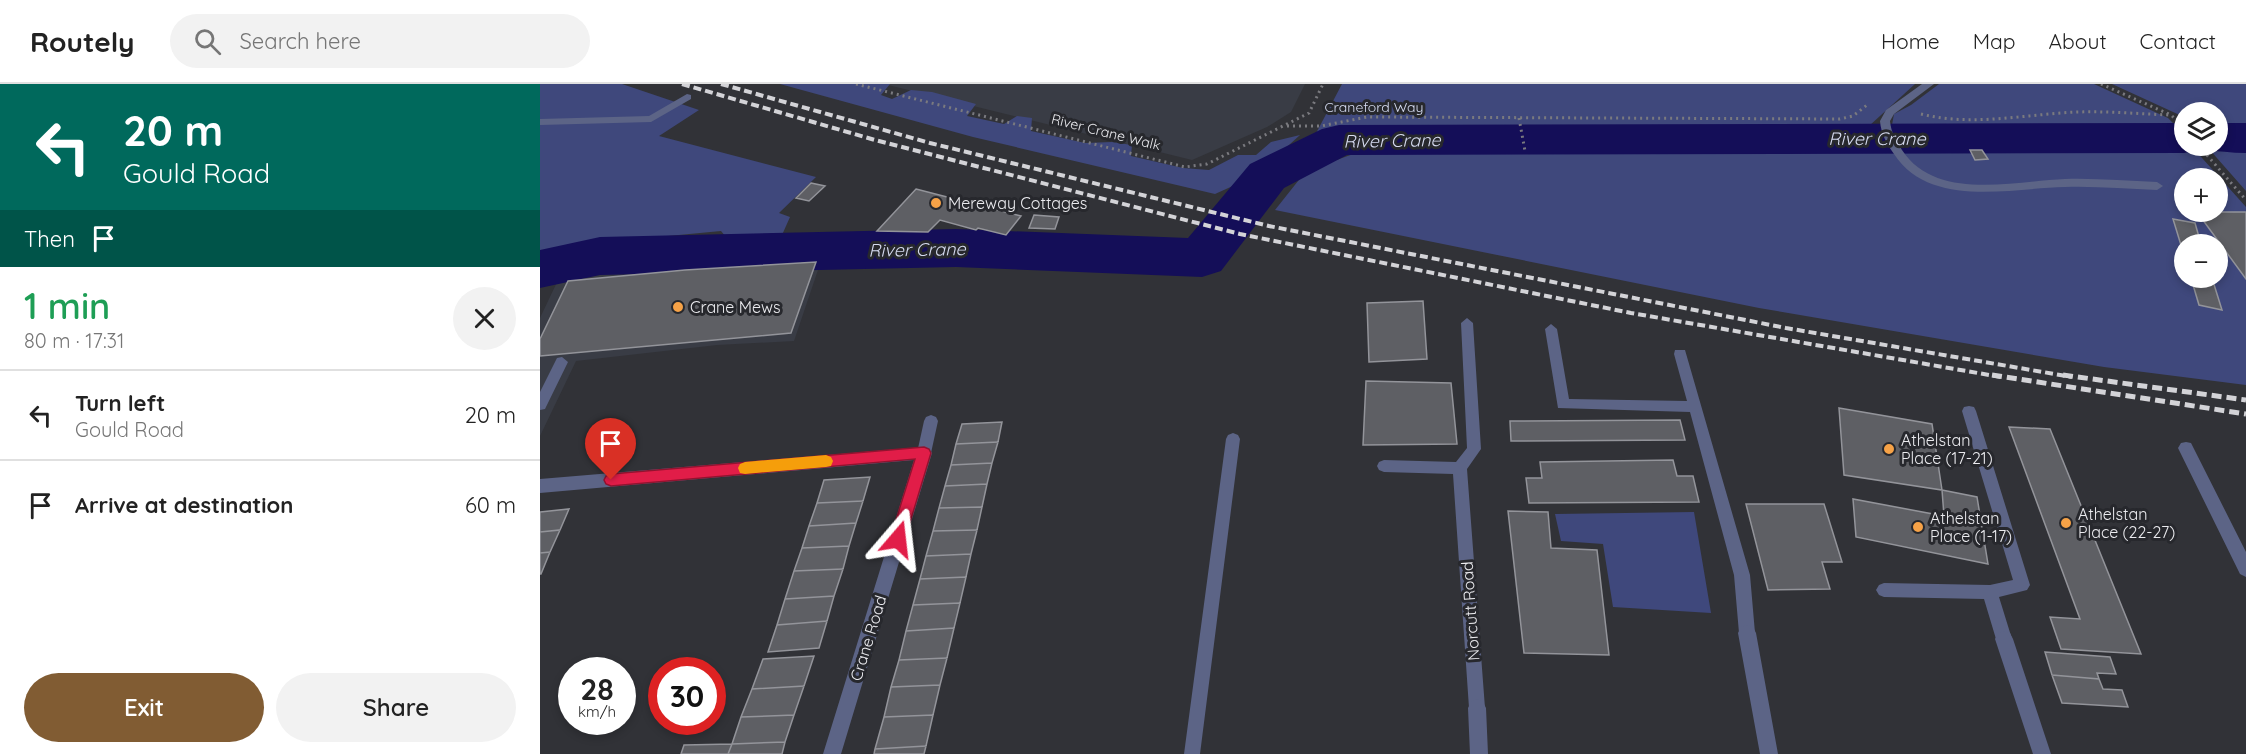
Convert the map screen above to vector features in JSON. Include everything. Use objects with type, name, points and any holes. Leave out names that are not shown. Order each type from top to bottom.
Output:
[{"type":"street","points":[[2186,448],[2246,569]]},
{"type":"street","points":[[540,486],[924,453]]},
{"type":"street","name":"Crane Road","points":[[832,754],[924,453]]},
{"type":"street","points":[[1747,633],[1769,754]]},
{"type":"street","points":[[2004,639],[2042,754]]},
{"type":"street","name":"Norcutt Road","points":[[1477,708],[1479,754]]},
{"type":"lane","points":[[1929,84],[1890,112],[1884,121],[1896,153],[1907,167],[1933,180],[1962,188],[2001,189],[2041,183],[2086,182],[2157,186]]},
{"type":"lane","points":[[540,122],[651,119],[687,97]]},
{"type":"lane","points":[[1384,466],[1460,468],[1474,449],[1467,323]]},
{"type":"lane","points":[[1551,329],[1563,404],[1695,407]]},
{"type":"lane","points":[[1680,354],[1742,575],[1747,633]]},
{"type":"lane","points":[[540,405],[562,362]]},
{"type":"lane","points":[[1884,590],[1990,592],[2022,585],[1969,411]]},
{"type":"lane","points":[[924,453],[931,421]]},
{"type":"lane","points":[[1192,754],[1233,439]]},
{"type":"lane","name":"Norcutt Road","points":[[1460,468],[1477,708]]},
{"type":"lane","points":[[1990,592],[2004,639]]},
{"type":"path","name":"River Crane Walk","points":[[856,84],[1185,167],[1207,164],[1287,126],[1309,112],[1323,84]]},
{"type":"path","points":[[2101,84],[2174,119]]},
{"type":"path","points":[[1287,126],[1322,126],[1367,117],[1840,119],[1853,116],[1872,101],[1881,100],[1946,120],[2027,118],[2078,112],[2171,116]]},
{"type":"path","points":[[1520,118],[1525,152]]},
{"type":"path","points":[[2208,156],[2246,200]]},
{"type":"shaded area","points":[[884,84],[1305,84],[1291,112],[1267,127],[1192,160]]},
{"type":"shaded area","name":"Crane Mews","points":[[821,261],[794,341],[717,345],[576,361],[540,436],[540,318],[559,278],[685,267]]},
{"type":"green space","points":[[540,84],[622,84],[699,110],[659,136],[816,177],[779,213],[790,217],[782,235],[726,237],[721,231],[668,236],[630,245],[630,238],[592,241],[540,253]]},
{"type":"green space","points":[[780,84],[890,84],[881,95],[892,99],[911,90],[932,92],[976,104],[967,116],[1004,124],[1017,116],[1032,118],[1031,131],[1085,143],[1112,142],[1132,145],[1131,156],[1183,168],[1209,170],[1238,155],[1256,155],[1271,142],[1300,135],[1255,176],[1215,194],[973,137]]},
{"type":"green space","name":"Craneford Way","points":[[1342,84],[1915,84],[1869,126],[1354,130],[1313,139]]},
{"type":"green space","points":[[1939,84],[2094,84],[2168,118],[2174,124],[2174,132],[1892,125],[1894,114],[1911,105]]},
{"type":"green space","points":[[2112,84],[2246,84],[2246,123],[2228,124],[2228,102],[2174,102],[2174,112]]},
{"type":"green space","points":[[2174,149],[2174,156],[2200,156],[2211,168],[2174,168],[2174,222],[2228,222],[2228,187],[2246,207],[2246,385],[2104,367],[1759,308],[1275,210],[1306,171],[1356,153]]},
{"type":"green space","points":[[2228,149],[2246,149],[2246,191],[2228,168],[2215,156],[2228,156]]},
{"type":"green space","points":[[1694,512],[1711,613],[1613,607],[1603,544],[1561,541],[1555,514]]},
{"type":"building","points":[[1970,150],[1982,150],[1988,159],[1975,160]]},
{"type":"building","points":[[811,183],[825,186],[809,201],[796,198]]},
{"type":"building","name":"Mereway Cottages","points":[[916,189],[1021,216],[1006,235],[940,220],[928,232],[877,231]]},
{"type":"building","points":[[2228,212],[2246,212],[2246,279],[2228,254],[2228,234],[2213,234],[2204,222],[2228,222]]},
{"type":"building","points":[[1034,215],[1059,217],[1055,229],[1029,228]]},
{"type":"building","points":[[2173,219],[2174,222],[2195,223],[2198,234],[2178,234]]},
{"type":"building","name":"Crane Mews","points":[[816,262],[791,333],[540,356],[540,339],[568,281],[685,270]]},
{"type":"building","points":[[2194,288],[2215,288],[2222,310],[2199,305]]},
{"type":"building","points":[[1423,301],[1427,359],[1369,362],[1367,303]]},
{"type":"building","points":[[1366,381],[1451,383],[1457,444],[1363,445]]},
{"type":"building","name":"Athelstan Place (17-21)","points":[[1839,408],[1932,424],[1942,490],[1844,475]]},
{"type":"building","points":[[1680,420],[1685,440],[1511,441],[1510,421]]},
{"type":"building","points":[[1002,422],[998,442],[956,444],[962,424]]},
{"type":"building","name":"Athelstan Place (22-27)","points":[[2009,427],[2050,429],[2141,654],[2061,649],[2050,617],[2080,619]]},
{"type":"building","points":[[998,442],[992,463],[951,465],[956,444]]},
{"type":"building","points":[[1673,460],[1677,476],[1693,476],[1699,502],[1529,503],[1526,478],[1542,478],[1540,462]]},
{"type":"building","points":[[992,463],[987,484],[945,486],[951,465]]},
{"type":"building","points":[[870,477],[863,501],[817,503],[824,480]]},
{"type":"building","points":[[987,484],[982,507],[939,508],[945,486]]},
{"type":"building","name":"Athelstan Place (1-17)","points":[[1942,490],[1977,497],[1988,564],[1856,537],[1853,499],[1944,516]]},
{"type":"building","points":[[863,501],[856,523],[809,526],[817,503]]},
{"type":"building","points":[[1746,504],[1824,504],[1842,562],[1822,562],[1830,589],[1768,590]]},
{"type":"building","points":[[982,507],[977,530],[933,531],[939,508]]},
{"type":"building","points":[[569,509],[560,530],[540,532],[540,512]]},
{"type":"building","points":[[1508,511],[1548,512],[1551,548],[1597,550],[1609,655],[1524,653]]},
{"type":"building","points":[[856,523],[849,546],[802,548],[809,526]]},
{"type":"building","points":[[560,530],[550,552],[540,553],[540,532]]},
{"type":"building","points":[[977,530],[971,554],[926,556],[933,531]]},
{"type":"building","points":[[849,546],[843,569],[794,571],[802,548]]},
{"type":"building","points":[[550,552],[541,574],[540,574],[540,553]]},
{"type":"building","points":[[971,554],[966,577],[920,579],[926,556]]},
{"type":"building","points":[[843,569],[834,596],[785,599],[794,571]]},
{"type":"building","points":[[966,577],[960,603],[913,605],[920,579]]},
{"type":"building","points":[[834,596],[827,621],[777,625],[785,599]]},
{"type":"building","points":[[960,603],[954,628],[906,631],[913,605]]},
{"type":"building","points":[[827,621],[819,648],[768,652],[777,625]]},
{"type":"building","points":[[954,628],[947,658],[899,660],[906,631]]},
{"type":"building","points":[[2045,652],[2110,657],[2116,674],[2097,673],[2099,679],[2052,675]]},
{"type":"building","points":[[814,656],[804,686],[752,689],[763,659]]},
{"type":"building","points":[[947,658],[940,685],[891,687],[899,660]]},
{"type":"building","points":[[2052,675],[2099,679],[2103,689],[2122,690],[2128,707],[2062,703]]},
{"type":"building","points":[[940,685],[933,715],[884,717],[891,687]]},
{"type":"building","points":[[804,686],[794,715],[741,717],[752,689]]},
{"type":"building","points":[[794,715],[785,742],[732,744],[741,717]]},
{"type":"building","points":[[933,715],[926,746],[875,749],[884,717]]},
{"type":"building","points":[[785,742],[782,754],[728,754],[732,744]]},
{"type":"building","points":[[732,744],[728,754],[681,754],[684,745]]},
{"type":"building","points":[[926,746],[924,754],[874,754],[875,749]]},
{"type":"waterway","name":"River Crane","points":[[540,269],[600,256],[956,248],[1202,258],[1267,176],[1339,140],[2174,138]]},
{"type":"waterway","name":"River Crane","points":[[2228,138],[2246,138]]},
{"type":"railway","points":[[682,84],[875,140],[1240,234],[1631,313],[2001,377]]},
{"type":"railway","points":[[721,84],[930,143],[1269,226],[1786,328],[2072,377]]},
{"type":"railway","points":[[1992,375],[2246,414]]},
{"type":"railway","points":[[2063,375],[2246,400]]},
{"type":"slow traffic","points":[[745,468],[826,461]]},
{"type":"place","name":"Mereway Cottages","points":[[936,203]]},
{"type":"place","name":"Crane Mews","points":[[678,307]]},
{"type":"place","name":"Athelstan Place (17-21)","points":[[1889,449]]},
{"type":"place","name":"Athelstan Place (22-27)","points":[[2066,523]]},
{"type":"place","name":"Athelstan Place (1-17)","points":[[1918,527]]},
{"type":"route","points":[[611,480],[924,453],[898,539]]}]
